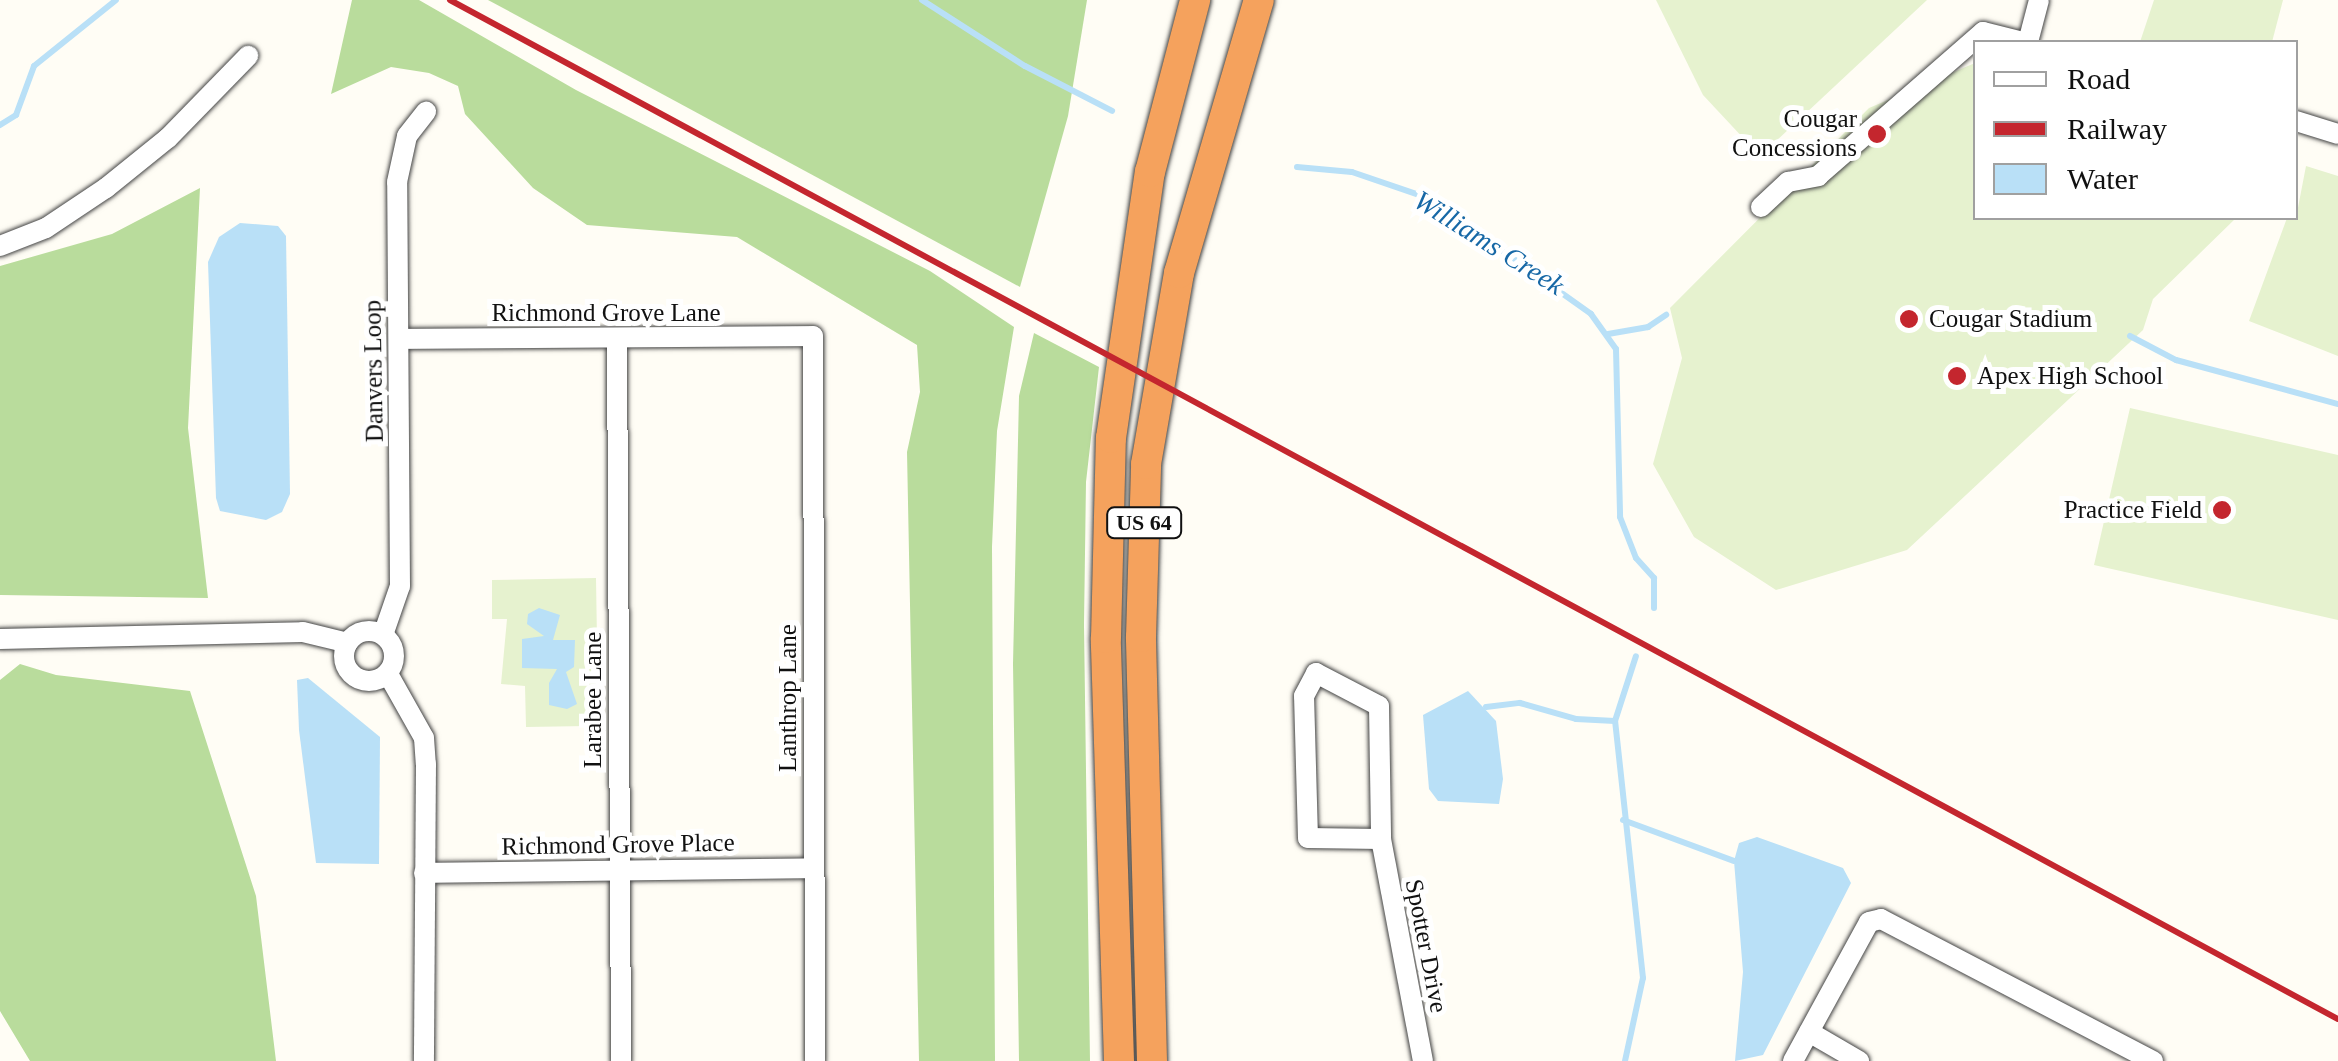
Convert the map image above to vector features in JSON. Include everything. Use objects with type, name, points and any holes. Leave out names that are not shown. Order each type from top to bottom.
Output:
[{"type":"highway","name":"US 64","points":[[1119,1061],[1106,638],[1111,438],[1150,172],[1195,0]]},
{"type":"highway","name":"US 64","points":[[1152,1061],[1141,638],[1146,464],[1179,273],[1259,0]]},
{"type":"street","points":[[2026,40],[2040,0]]},
{"type":"street","points":[[1974,40],[1983,32],[2017,40]]},
{"type":"street","points":[[1761,208],[1788,182],[1818,176],[1973,41]]},
{"type":"street","points":[[0,246],[46,228],[106,188],[168,138],[248,56]]},
{"type":"street","name":"Danvers Loop","points":[[383,634],[400,586],[398,182],[402,149],[426,112]]},
{"type":"street","points":[[2298,123],[2338,134]]},
{"type":"street","name":"Richmond Grove Lane","points":[[399,339],[814,336]]},
{"type":"street","name":"Lanthrop Lane","points":[[814,336],[816,1061]]},
{"type":"street","name":"Larabee Lane","points":[[617,339],[621,1061]]},
{"type":"street","points":[[367,631],[383,634],[395,652],[388,674],[373,682],[357,678],[344,659],[348,643],[367,631]]},
{"type":"street","points":[[0,638],[303,632],[348,643]]},
{"type":"street","name":"Spotter Drive","points":[[1381,839],[1308,838],[1304,696],[1316,673],[1379,706],[1381,839],[1420,1061]]},
{"type":"street","points":[[388,674],[424,738],[424,1061]]},
{"type":"street","name":"Richmond Grove Place","points":[[424,873],[813,868]]},
{"type":"street","points":[[1794,1061],[1870,922],[1892,919],[2153,1061]]},
{"type":"street","points":[[1808,1032],[1858,1061]]},
{"type":"green space","points":[[352,0],[419,0],[576,90],[930,271],[1014,327],[997,431],[992,547],[995,1061],[919,1061],[907,452],[920,392],[917,345],[737,237],[587,225],[533,188],[465,114],[458,86],[429,73],[391,67],[331,94]]},
{"type":"green space","points":[[488,0],[1087,0],[1068,116],[1020,287]]},
{"type":"green space","points":[[1656,0],[1927,0],[1760,156],[1703,95]]},
{"type":"green space","points":[[2154,0],[2283,0],[2273,40],[2141,40]]},
{"type":"green space","name":"Cougar Stadium","points":[[1973,64],[1973,220],[2234,220],[2153,299],[2143,330],[1907,550],[1776,590],[1694,537],[1653,464],[1682,358],[1670,308],[1869,108]]},
{"type":"green space","points":[[2306,166],[2338,176],[2338,356],[2249,321],[2286,220],[2298,220]]},
{"type":"green space","points":[[200,188],[188,428],[208,598],[0,595],[0,266],[112,234]]},
{"type":"green space","points":[[1034,333],[1099,367],[1086,482],[1084,625],[1090,1061],[1019,1061],[1013,664],[1019,396]]},
{"type":"green space","name":"Practice Field","points":[[2130,408],[2338,455],[2338,620],[2094,565]]},
{"type":"green space","points":[[596,578],[598,703],[587,704],[587,726],[526,727],[525,686],[501,684],[507,619],[492,619],[492,580]]},
{"type":"green space","points":[[20,664],[56,675],[190,691],[256,896],[276,1061],[30,1061],[0,1011],[0,680]]},
{"type":"water","points":[[240,223],[278,226],[286,236],[290,494],[282,512],[266,520],[220,511],[216,498],[208,262],[219,237]]},
{"type":"water","points":[[539,608],[560,615],[553,640],[575,640],[574,667],[566,672],[577,704],[567,709],[549,705],[549,683],[557,669],[522,668],[522,639],[544,636],[527,624],[528,614]]},
{"type":"water","points":[[308,678],[380,737],[379,864],[316,863],[299,730],[297,680]]},
{"type":"water","points":[[1468,691],[1496,721],[1503,779],[1499,804],[1438,801],[1429,789],[1423,715]]},
{"type":"water","points":[[1757,837],[1843,868],[1851,883],[1763,1055],[1735,1061],[1743,972],[1734,861],[1739,843]]},
{"type":"waterway","points":[[0,125],[16,115],[34,66],[116,0]]},
{"type":"waterway","name":"Williams Creek","points":[[922,0],[1025,66],[1112,111]]},
{"type":"waterway","name":"Williams Creek","points":[[1297,167],[1352,172],[1428,198],[1591,314],[1616,349],[1620,517],[1636,558],[1654,578],[1654,608]]},
{"type":"waterway","name":"Williams Creek","points":[[1608,334],[1648,327],[1666,315]]},
{"type":"waterway","name":"Williams Creek","points":[[2130,336],[2176,360],[2338,404]]},
{"type":"waterway","points":[[1625,1061],[1643,978],[1615,721],[1636,656]]},
{"type":"waterway","points":[[1486,707],[1520,703],[1576,719],[1615,721]]},
{"type":"waterway","points":[[1623,820],[1734,861]]},
{"type":"railway","points":[[450,0],[2338,1019]]},
{"type":"place","name":"Cougar Concessions","points":[[1877,134]]},
{"type":"place","name":"Cougar Stadium","points":[[1909,319]]},
{"type":"place","name":"Apex High School","points":[[1957,376]]},
{"type":"place","name":"Practice Field","points":[[2222,510]]}]
